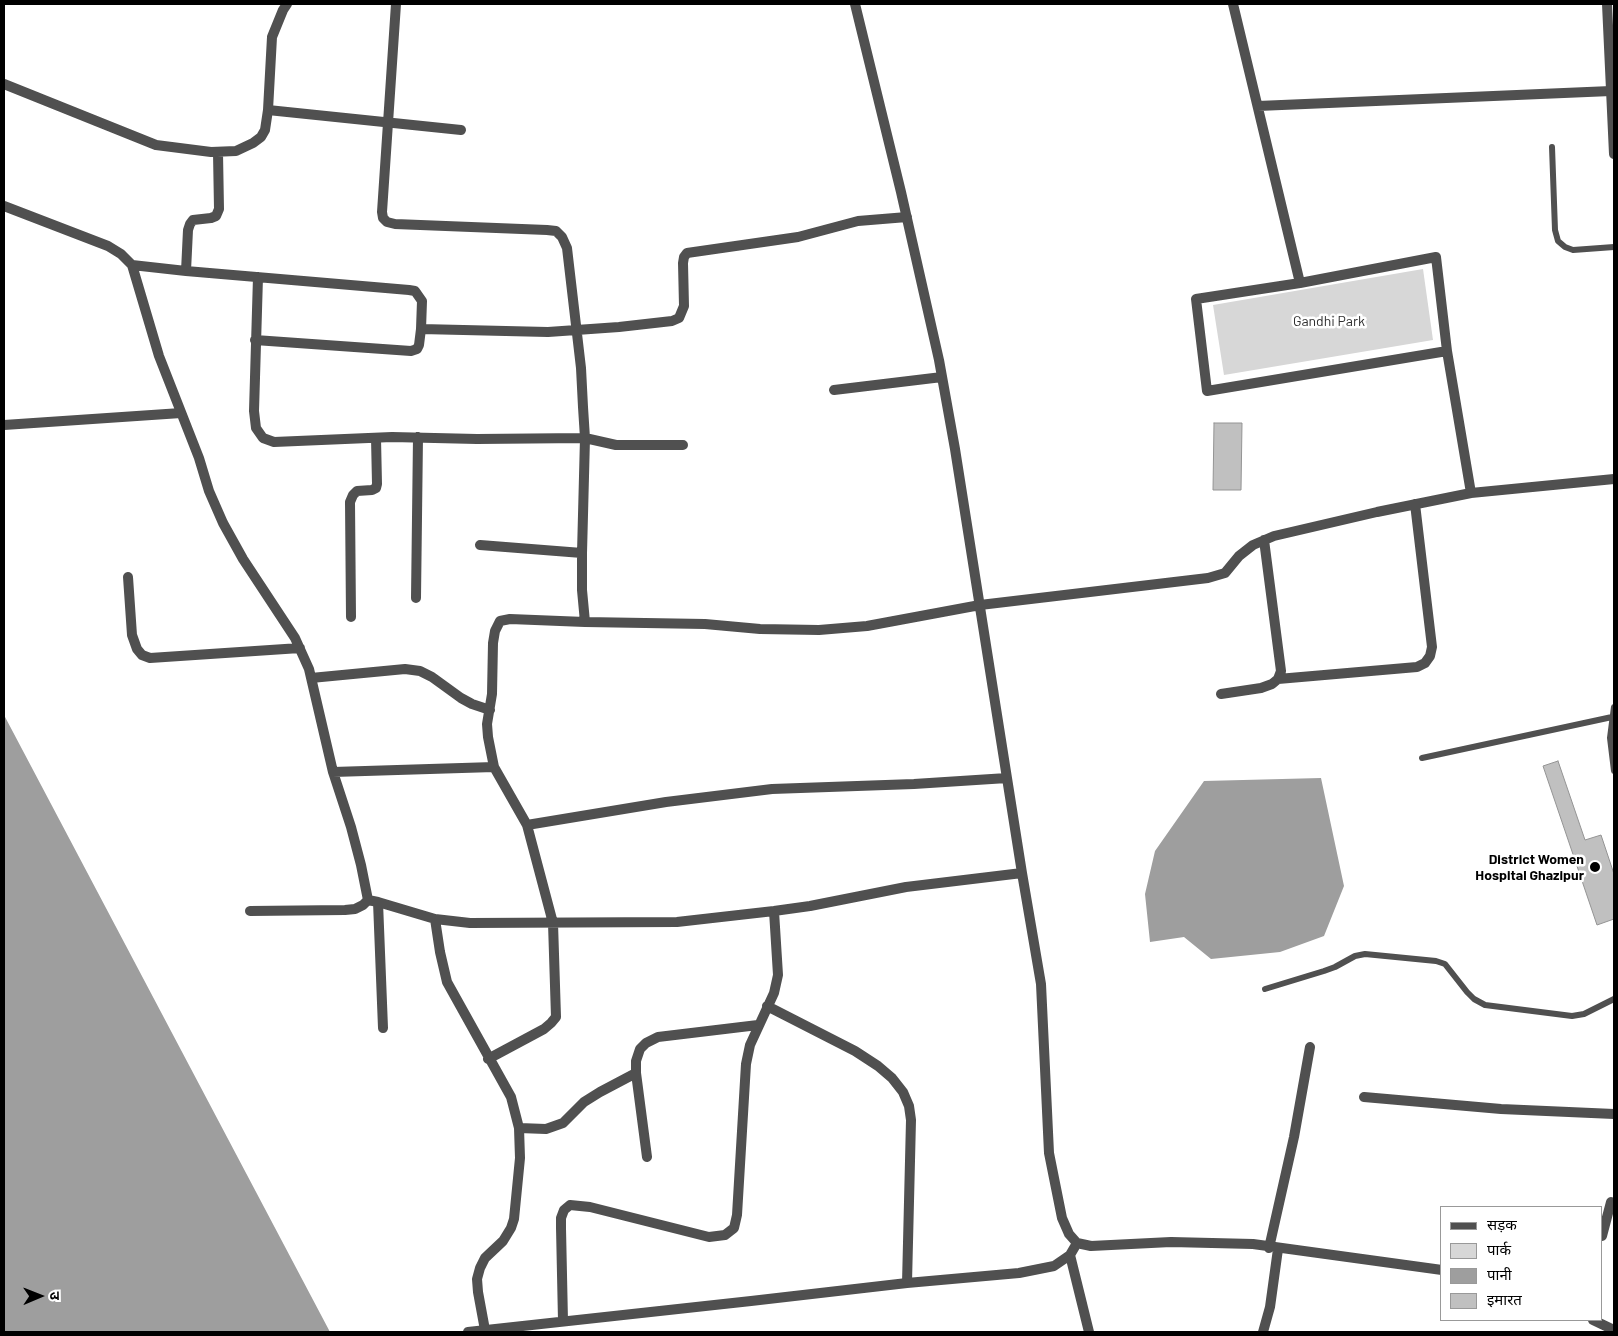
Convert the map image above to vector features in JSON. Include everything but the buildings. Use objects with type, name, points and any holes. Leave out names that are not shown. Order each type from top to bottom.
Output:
[{"type":"street","points":[[4,84],[156,145],[218,153],[236,151],[253,143],[261,137],[265,130],[272,37],[280,15],[287,4]]},
{"type":"street","points":[[395,4],[383,218],[387,222],[395,224],[547,230],[556,232],[562,237],[566,248],[581,368],[584,438],[582,590],[585,622]]},
{"type":"street","points":[[855,4],[906,217],[956,449],[1041,984],[1049,1153],[1062,1218],[1069,1234],[1077,1243],[1091,1246],[1171,1242],[1253,1244],[1440,1270]]},
{"type":"street","points":[[1232,4],[1300,283]]},
{"type":"street","points":[[1607,4],[1614,154]]},
{"type":"street","points":[[1258,106],[1611,91]]},
{"type":"street","points":[[268,110],[461,130]]},
{"type":"street","points":[[186,271],[190,224],[193,220],[216,216],[219,209],[218,153]]},
{"type":"street","points":[[4,206],[108,246],[121,254],[132,265],[159,356],[199,458],[209,491],[223,523],[243,559],[295,638],[311,678],[333,772],[373,901],[383,1028]]},
{"type":"street","points":[[421,329],[548,332],[672,321],[679,318],[684,306],[683,263],[687,253],[798,237],[858,221],[906,217]]},
{"type":"street","points":[[1447,351],[1207,391],[1196,299],[1300,283],[1436,257],[1447,351],[1471,493]]},
{"type":"street","points":[[132,265],[415,291],[422,301],[419,345],[417,349],[411,351],[255,340]]},
{"type":"street","points":[[258,277],[254,411],[256,428],[263,438],[274,442],[418,437],[477,439],[584,438],[616,446],[683,445]]},
{"type":"street","points":[[834,390],[942,377]]},
{"type":"street","points":[[4,425],[181,413]]},
{"type":"street","points":[[416,598],[418,437]]},
{"type":"street","points":[[351,617],[350,502],[353,495],[357,492],[376,488],[376,438]]},
{"type":"street","points":[[488,1059],[544,1028],[556,1017],[553,923],[527,825],[494,767],[488,737],[487,724],[492,694],[493,643],[495,631],[500,621],[510,619],[705,624],[760,629],[819,630],[867,626],[980,605],[1208,578],[1225,573],[1239,556],[1253,545],[1274,536],[1349,518],[1471,493],[1614,479]]},
{"type":"street","points":[[1278,679],[1417,667],[1425,663],[1430,656],[1432,647],[1415,504]]},
{"type":"street","points":[[1220,694],[1261,688],[1272,684],[1278,679],[1281,671],[1264,540]]},
{"type":"street","points":[[480,545],[582,553]]},
{"type":"street","points":[[128,577],[132,635],[137,649],[142,655],[150,658],[300,648]]},
{"type":"street","points":[[311,678],[405,670],[420,671],[472,704],[490,710]]},
{"type":"street","points":[[333,772],[494,767]]},
{"type":"street","points":[[527,825],[666,802],[772,789],[914,784],[1007,778]]},
{"type":"street","points":[[250,910],[345,910],[355,909],[373,901],[435,918],[470,923],[677,922],[810,906],[906,887],[1022,873]]},
{"type":"street","points":[[563,1321],[561,1218],[564,1210],[570,1205],[590,1207],[708,1237],[725,1235],[734,1228],[737,1215],[746,1064],[750,1045],[774,993],[778,975],[774,911]]},
{"type":"street","points":[[435,918],[447,982],[488,1059],[511,1097],[519,1128],[520,1158],[514,1219],[511,1228],[503,1240],[485,1258],[477,1279],[485,1330]]},
{"type":"street","points":[[768,1006],[870,1061],[892,1078],[903,1092],[909,1106],[911,1120],[907,1282]]},
{"type":"street","points":[[647,1157],[636,1073],[636,1061],[640,1049],[646,1043],[658,1037],[758,1025]]},
{"type":"street","points":[[1263,1332],[1270,1307],[1274,1248],[1310,1047]]},
{"type":"street","points":[[519,1128],[546,1129],[563,1124],[584,1102],[636,1073]]},
{"type":"street","points":[[1364,1097],[1501,1110],[1614,1114]]},
{"type":"street","points":[[1603,1232],[1611,1202]]},
{"type":"street","points":[[468,1332],[907,1282],[1040,1270],[1054,1266],[1070,1255],[1077,1243]]},
{"type":"street","points":[[1070,1255],[1089,1332]]},
{"type":"street","points":[[1595,1321],[1614,1330]]},
{"type":"lane","points":[[1552,147],[1555,230],[1558,241],[1565,248],[1573,250],[1614,247]]},
{"type":"lane","points":[[1614,707],[1610,738],[1614,771]]},
{"type":"lane","points":[[1422,758],[1612,717]]},
{"type":"lane","points":[[1265,989],[1334,967],[1354,956],[1365,954],[1436,961],[1445,964],[1467,992],[1474,999],[1485,1005],[1572,1016],[1584,1014],[1614,999]]},
{"type":"green space","name":"Gandhi Park","points":[[1423,269],[1433,340],[1224,375],[1213,305]]},
{"type":"water","points":[[4,715],[330,1332],[4,1332]]},
{"type":"water","points":[[1321,778],[1344,886],[1324,936],[1280,952],[1211,959],[1184,937],[1150,942],[1145,894],[1155,851],[1204,781]]},
{"type":"place","name":"District Women Hospital Ghazipur","points":[[1595,867]]}]
